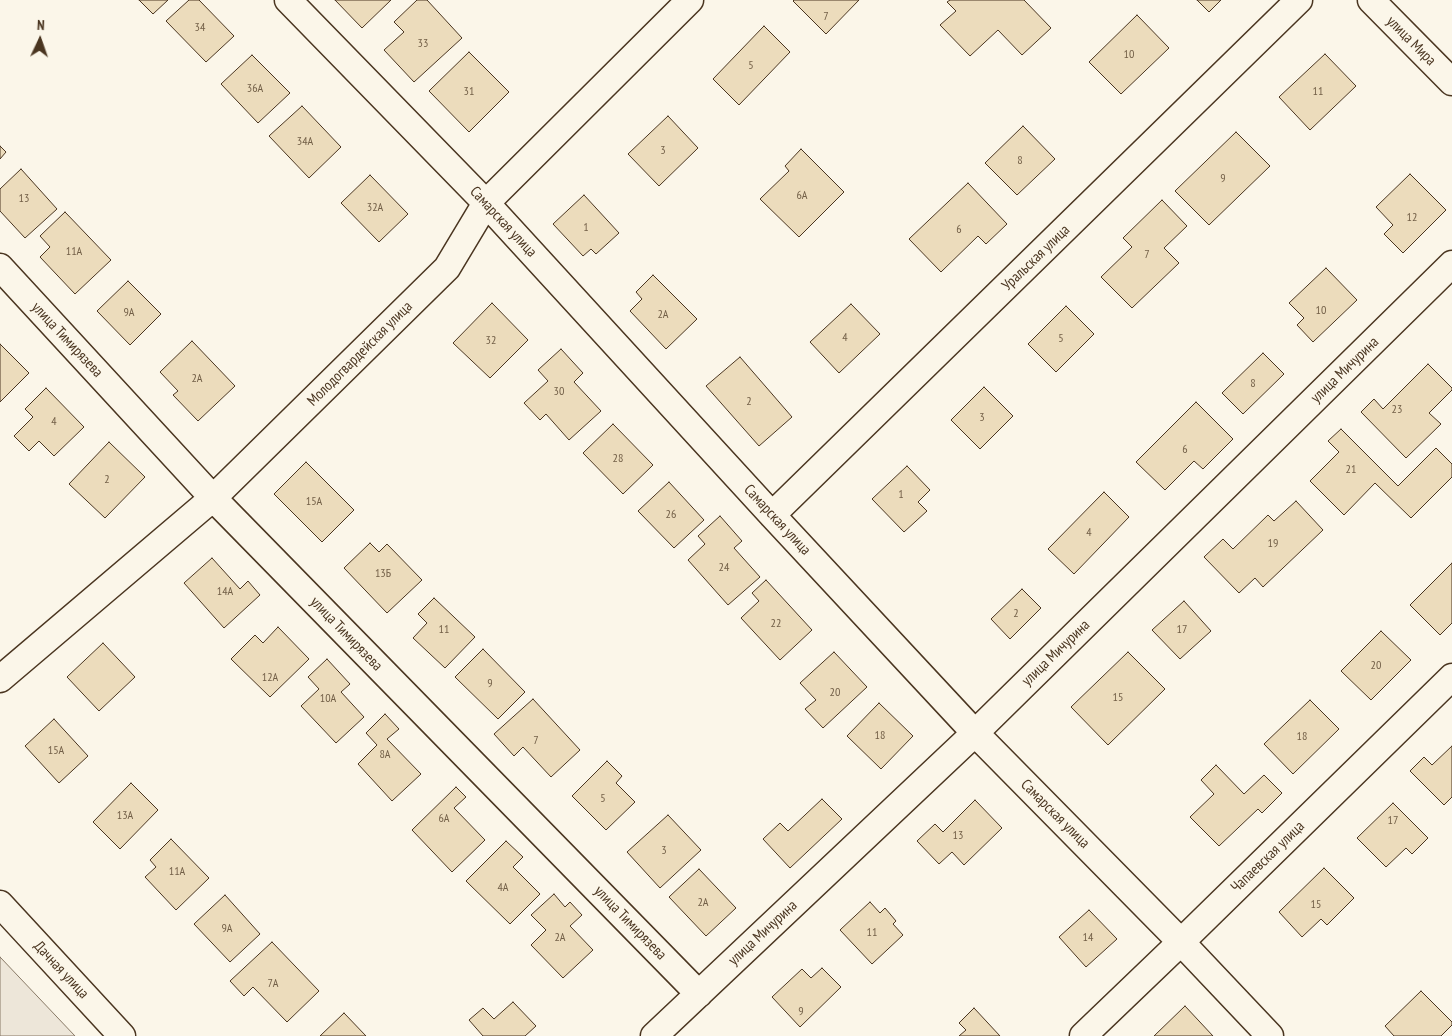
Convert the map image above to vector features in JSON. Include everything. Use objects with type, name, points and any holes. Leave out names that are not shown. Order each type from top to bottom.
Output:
[{"type":"street","name":"Самарская улица","points":[[288,0],[486,203],[975,733],[1182,942],[1270,1036]]},
{"type":"street","name":"Молодогвардейская улица","points":[[0,679],[213,498],[447,268],[486,203],[690,0]]},
{"type":"street","name":"Уральская улица","points":[[772,515],[1300,0]]},
{"type":"street","name":"улица Мира","points":[[1371,0],[1452,82]]},
{"type":"street","name":"улица Мичурина","points":[[654,1036],[975,733],[1452,264]]},
{"type":"street","name":"улица Тимирязева","points":[[0,267],[213,498],[699,994]]},
{"type":"street","name":"Чапаевская улица","points":[[1083,1036],[1182,942],[1452,677]]},
{"type":"street","name":"Дачная улица","points":[[0,904],[122,1036]]},
{"type":"shaded area","points":[[0,957],[75,1036],[0,1036]]},
{"type":"building","points":[[139,0],[168,0],[153,14]]},
{"type":"building","points":[[189,0],[199,0],[234,36],[206,62],[166,21]]},
{"type":"building","points":[[335,0],[391,0],[362,28]]},
{"type":"building","points":[[417,0],[427,0],[462,38],[414,82],[384,50],[404,32],[394,22]]},
{"type":"building","points":[[794,0],[859,0],[826,34]]},
{"type":"building","points":[[950,0],[1024,0],[1051,28],[1022,55],[998,30],[970,56],[940,25],[956,11],[947,2]]},
{"type":"building","points":[[1197,0],[1221,0],[1209,12]]},
{"type":"building","points":[[1137,15],[1169,48],[1121,94],[1089,62]]},
{"type":"building","points":[[764,26],[790,52],[739,105],[713,79]]},
{"type":"building","points":[[469,52],[509,92],[469,132],[429,91]]},
{"type":"building","points":[[1325,54],[1356,86],[1310,130],[1279,97]]},
{"type":"building","points":[[252,55],[290,93],[258,123],[221,84]]},
{"type":"building","points":[[302,106],[341,147],[309,178],[269,136]]},
{"type":"building","points":[[668,116],[698,148],[659,186],[628,154]]},
{"type":"building","points":[[1023,126],[1055,159],[1017,195],[985,163]]},
{"type":"building","points":[[1236,132],[1270,166],[1209,225],[1175,191]]},
{"type":"building","points":[[0,146],[6,152],[0,159]]},
{"type":"building","points":[[801,149],[844,192],[799,237],[760,199],[789,171],[785,166]]},
{"type":"building","points":[[21,169],[57,209],[25,238],[0,211],[0,189]]},
{"type":"building","points":[[1410,174],[1446,210],[1403,253],[1384,234],[1393,225],[1376,207]]},
{"type":"building","points":[[370,175],[408,214],[379,242],[341,203]]},
{"type":"building","points":[[968,183],[1007,224],[986,244],[978,236],[941,272],[909,239]]},
{"type":"building","points":[[584,195],[619,233],[596,254],[591,249],[583,256],[553,224]]},
{"type":"building","points":[[1162,200],[1187,226],[1164,248],[1179,263],[1132,308],[1101,277],[1132,247],[1123,238]]},
{"type":"building","points":[[65,212],[111,260],[75,294],[40,257],[50,247],[40,236]]},
{"type":"building","points":[[1326,268],[1357,300],[1313,342],[1297,325],[1304,318],[1289,303]]},
{"type":"building","points":[[653,275],[697,319],[666,349],[630,311],[642,299],[636,292]]},
{"type":"building","points":[[128,281],[161,314],[130,345],[97,311]]},
{"type":"building","points":[[492,303],[528,340],[490,378],[453,343]]},
{"type":"building","points":[[851,304],[880,334],[839,373],[810,342]]},
{"type":"building","points":[[1066,306],[1094,334],[1056,372],[1028,344]]},
{"type":"building","points":[[192,341],[235,386],[198,421],[173,395],[178,391],[160,372]]},
{"type":"building","points":[[0,344],[29,373],[0,402]]},
{"type":"building","points":[[561,349],[583,373],[574,382],[601,411],[569,440],[546,414],[540,420],[524,403],[548,381],[538,370]]},
{"type":"building","points":[[1263,353],[1284,374],[1243,414],[1222,393]]},
{"type":"building","points":[[740,357],[792,417],[759,446],[706,386]]},
{"type":"building","points":[[1428,364],[1452,390],[1429,413],[1441,424],[1406,458],[1361,412],[1374,399],[1383,409]]},
{"type":"building","points":[[984,387],[1013,416],[980,449],[951,420]]},
{"type":"building","points":[[46,388],[84,427],[54,456],[39,441],[29,451],[14,436],[33,417],[25,409]]},
{"type":"building","points":[[1196,402],[1233,439],[1203,469],[1194,461],[1165,490],[1136,462]]},
{"type":"building","points":[[613,424],[653,465],[623,494],[583,453]]},
{"type":"building","points":[[1341,429],[1398,486],[1436,448],[1452,464],[1452,477],[1411,518],[1375,483],[1344,515],[1310,481],[1339,452],[1328,441]]},
{"type":"building","points":[[109,442],[145,477],[105,518],[69,484]]},
{"type":"building","points":[[306,462],[354,510],[322,542],[274,494]]},
{"type":"building","points":[[907,466],[930,490],[918,502],[927,511],[904,532],[872,499]]},
{"type":"building","points":[[669,482],[704,520],[674,548],[638,511]]},
{"type":"building","points":[[1104,492],[1129,517],[1074,574],[1048,549]]},
{"type":"building","points":[[1296,501],[1323,530],[1263,587],[1255,578],[1239,593],[1204,557],[1223,539],[1233,549],[1268,515],[1274,521]]},
{"type":"building","points":[[720,516],[742,541],[734,548],[760,577],[728,605],[688,560],[705,544],[698,536]]},
{"type":"building","points":[[370,543],[379,552],[387,544],[422,580],[387,613],[344,568]]},
{"type":"building","points":[[212,558],[240,589],[248,581],[260,595],[224,628],[184,583]]},
{"type":"building","points":[[1452,563],[1452,623],[1440,635],[1410,605]]},
{"type":"building","points":[[766,580],[812,630],[780,660],[741,618],[759,601],[752,593]]},
{"type":"building","points":[[1022,589],[1041,608],[1010,639],[991,619]]},
{"type":"building","points":[[434,598],[475,637],[445,668],[413,638],[427,623],[418,614]]},
{"type":"building","points":[[1184,601],[1211,631],[1180,659],[1152,630]]},
{"type":"building","points":[[278,627],[309,659],[270,697],[231,659],[255,635],[263,643]]},
{"type":"building","points":[[1381,631],[1411,660],[1371,700],[1341,671]]},
{"type":"building","points":[[103,643],[135,677],[99,711],[67,677]]},
{"type":"building","points":[[483,649],[525,692],[498,719],[455,677]]},
{"type":"building","points":[[834,652],[867,687],[823,728],[805,709],[816,700],[800,683]]},
{"type":"building","points":[[1128,652],[1165,689],[1108,745],[1071,707]]},
{"type":"building","points":[[327,659],[350,684],[341,692],[364,717],[336,743],[301,706],[319,689],[308,677]]},
{"type":"building","points":[[533,699],[580,750],[551,777],[523,747],[514,756],[494,734]]},
{"type":"building","points":[[1310,700],[1339,729],[1293,774],[1264,744]]},
{"type":"building","points":[[879,703],[913,736],[881,769],[847,736]]},
{"type":"building","points":[[385,714],[399,729],[387,739],[421,774],[392,801],[358,764],[377,745],[366,733]]},
{"type":"building","points":[[54,719],[88,756],[59,783],[25,746]]},
{"type":"building","points":[[1452,746],[1452,797],[1444,805],[1410,771],[1424,757],[1432,765]]},
{"type":"building","points":[[607,761],[622,776],[616,783],[635,802],[606,830],[572,796]]},
{"type":"building","points":[[1216,765],[1244,794],[1264,775],[1282,793],[1262,813],[1258,809],[1219,846],[1190,817],[1214,794],[1201,780]]},
{"type":"building","points":[[131,783],[158,810],[120,849],[93,822]]},
{"type":"building","points":[[456,787],[466,797],[454,808],[485,840],[452,872],[412,830]]},
{"type":"building","points":[[822,799],[842,819],[790,868],[763,839],[780,823],[788,831]]},
{"type":"building","points":[[975,800],[1002,828],[964,865],[952,852],[939,864],[917,841],[935,824],[943,832]]},
{"type":"building","points":[[1393,803],[1428,838],[1412,854],[1406,848],[1386,867],[1357,838]]},
{"type":"building","points":[[668,815],[701,850],[660,888],[627,852]]},
{"type":"building","points":[[171,839],[209,878],[176,910],[145,877],[156,867],[150,860]]},
{"type":"building","points":[[506,841],[523,857],[513,867],[540,894],[510,924],[466,881]]},
{"type":"building","points":[[1324,868],[1354,898],[1327,925],[1321,919],[1302,937],[1279,912]]},
{"type":"building","points":[[699,869],[736,908],[706,936],[669,897]]},
{"type":"building","points":[[554,894],[565,907],[570,902],[582,915],[570,926],[593,950],[563,978],[531,945],[546,930],[531,915]]},
{"type":"building","points":[[225,895],[260,934],[230,962],[194,924]]},
{"type":"building","points":[[870,902],[880,913],[885,908],[896,921],[893,924],[903,935],[872,964],[840,930]]},
{"type":"building","points":[[1089,910],[1117,939],[1086,967],[1059,937]]},
{"type":"building","points":[[272,942],[319,991],[287,1022],[253,987],[244,996],[230,981]]},
{"type":"building","points":[[822,968],[841,987],[800,1027],[772,997],[802,969],[811,978]]},
{"type":"building","points":[[1421,991],[1452,1022],[1452,1025],[1441,1036],[1394,1036],[1385,1026]]},
{"type":"building","points":[[513,1002],[536,1026],[525,1036],[483,1036],[469,1020],[483,1008],[494,1019]]},
{"type":"building","points":[[1185,1006],[1213,1036],[1154,1036]]},
{"type":"building","points":[[974,1008],[1000,1036],[959,1036],[966,1030],[959,1023]]},
{"type":"building","points":[[344,1013],[366,1036],[320,1036]]}]
